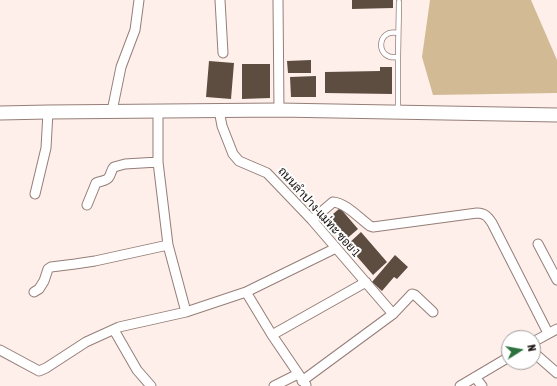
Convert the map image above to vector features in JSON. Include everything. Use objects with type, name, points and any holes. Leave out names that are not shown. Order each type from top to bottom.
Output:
[{"type":"main road","points":[[0,113],[279,110],[557,115]]},
{"type":"street","points":[[112,111],[121,67],[135,30],[139,0]]},
{"type":"street","points":[[220,0],[223,53]]},
{"type":"street","points":[[278,0],[279,110]]},
{"type":"street","name":"ถนนลำปาง-แม่ทะ ซอย 1","points":[[219,110],[222,126],[233,154],[239,161],[267,173],[312,220],[393,314]]},
{"type":"street","points":[[158,111],[158,162],[168,245],[186,312]]},
{"type":"street","points":[[35,194],[46,148],[48,112]]},
{"type":"street","points":[[87,205],[96,183],[107,180],[114,167],[126,164],[158,162]]},
{"type":"street","points":[[312,220],[333,202],[343,205],[373,227],[477,212],[482,213],[486,215],[492,223],[548,334]]},
{"type":"street","points":[[538,244],[557,280]]},
{"type":"street","points":[[34,292],[39,289],[48,269],[51,267],[95,261],[168,245]]},
{"type":"street","points":[[0,350],[39,371],[86,342],[119,327],[186,312],[246,292],[336,248]]},
{"type":"street","points":[[272,335],[366,282]]},
{"type":"street","points":[[246,292],[302,380]]},
{"type":"street","points":[[274,386],[302,380],[376,328],[393,314],[412,294],[433,312]]},
{"type":"street","points":[[541,338],[557,329]]},
{"type":"street","points":[[114,330],[137,370],[151,386]]},
{"type":"street","points":[[541,359],[557,373]]},
{"type":"street","points":[[460,386],[501,362]]},
{"type":"street","points":[[475,377],[482,386]]},
{"type":"lane","points":[[398,112],[399,2]]},
{"type":"lane","points":[[398,33],[394,32],[386,34],[381,41],[381,49],[386,56],[390,58],[398,57]]},
{"type":"shaded area","points":[[430,0],[531,0],[557,60],[557,93],[433,95],[422,57]]},
{"type":"building","points":[[352,0],[393,0],[393,8],[352,9]]},
{"type":"building","points":[[311,60],[311,73],[288,73],[287,61]]},
{"type":"building","points":[[209,61],[234,63],[231,99],[206,97]]},
{"type":"building","points":[[242,64],[270,64],[270,98],[242,99]]},
{"type":"building","points":[[380,67],[392,67],[392,94],[325,93],[325,72],[380,71]]},
{"type":"building","points":[[316,76],[316,97],[291,97],[290,77]]},
{"type":"building","points":[[340,208],[358,229],[344,241],[326,220]]},
{"type":"building","points":[[361,232],[387,262],[373,275],[347,245]]},
{"type":"building","points":[[395,255],[408,267],[397,279],[394,277],[382,291],[372,282]]}]
